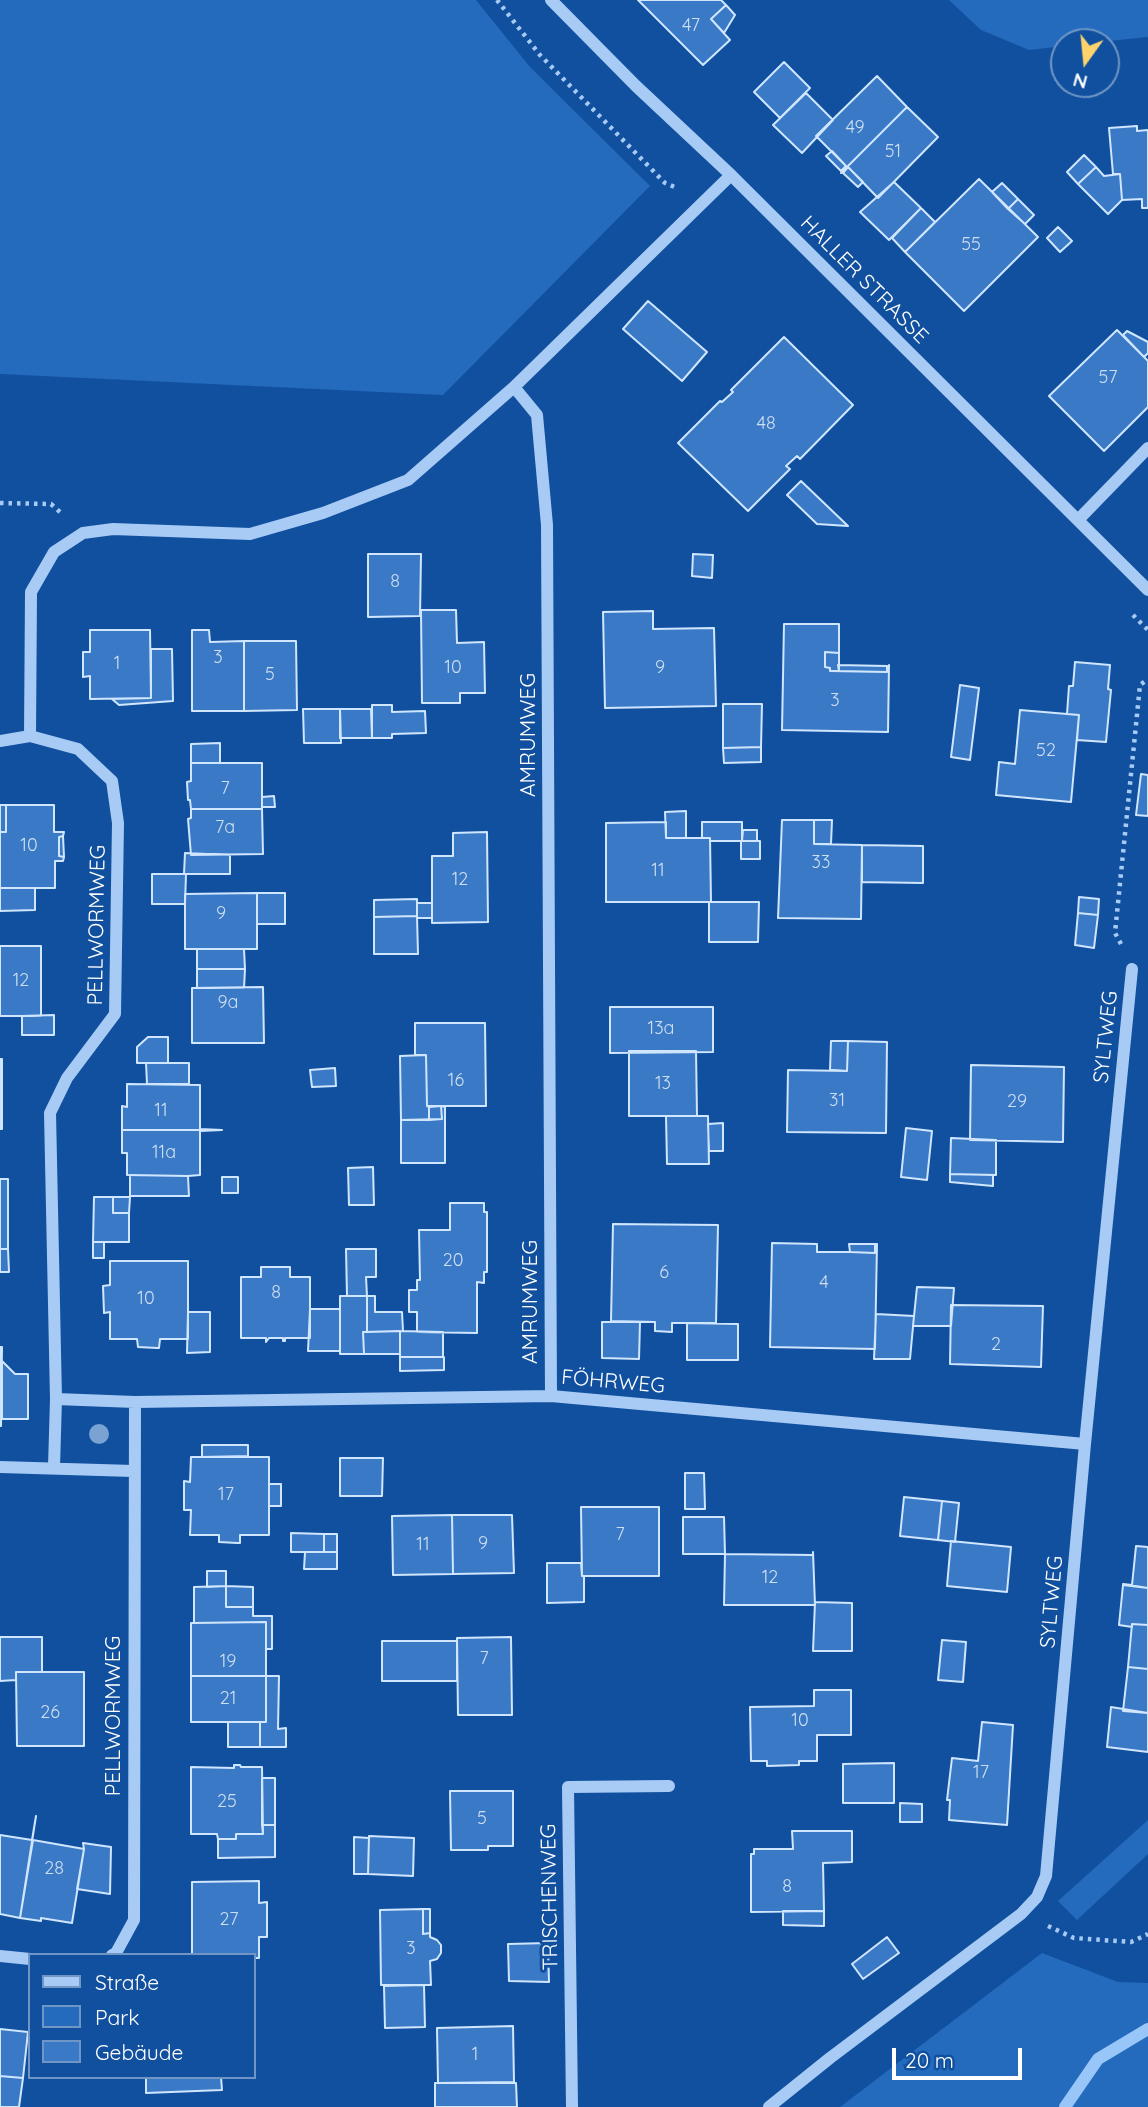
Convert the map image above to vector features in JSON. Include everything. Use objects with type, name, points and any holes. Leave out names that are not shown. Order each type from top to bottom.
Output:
[{"type":"street","name":"HALLER STRASSE","points":[[551,0],[1148,590]]},
{"type":"street","points":[[30,736],[32,592],[54,552],[83,533],[113,529],[250,534],[368,498],[408,480],[514,387],[731,175]]},
{"type":"street","name":"AMRUMWEG","points":[[514,387],[537,415],[547,525],[551,1396]]},
{"type":"street","points":[[1078,520],[1148,448]]},
{"type":"street","name":"PELLWORMWEG","points":[[0,741],[30,736],[79,749],[112,781],[118,822],[115,1014],[67,1078],[50,1112],[56,1399],[54,1467]]},
{"type":"street","name":"SYLTWEG","points":[[769,2107],[1021,1914],[1037,1897],[1046,1876],[1132,969]]},
{"type":"street","name":"FÖHRWEG","points":[[135,1402],[551,1396],[1085,1444]]},
{"type":"street","points":[[56,1399],[135,1402]]},
{"type":"street","name":"PELLWORMWEG","points":[[116,1953],[134,1920],[135,1402]]},
{"type":"street","points":[[0,1466],[134,1471]]},
{"type":"street","name":"TRISCHENWEG","points":[[572,2107],[568,1787],[669,1786]]},
{"type":"street","points":[[0,1956],[28,1959]]},
{"type":"path","points":[[497,0],[540,55],[665,183],[703,200]]},
{"type":"path","points":[[0,503],[51,504],[83,533]]},
{"type":"path","points":[[1132,969],[1115,933],[1140,685],[1148,678]]},
{"type":"path","points":[[1021,1914],[1074,1938],[1131,1942],[1148,1934]]},
{"type":"green space","points":[[0,0],[476,0],[530,67],[650,186],[443,395],[0,374]]},
{"type":"green space","points":[[949,0],[1148,0],[1148,37],[1120,40],[1120,28],[1050,28],[1050,48],[1029,50],[981,30]]},
{"type":"green space","points":[[1148,1820],[1148,1854],[1077,1920],[1058,1901]]},
{"type":"green space","points":[[1042,1953],[1118,1982],[1148,1983],[1148,2107],[840,2107]]},
{"type":"building","points":[[638,0],[721,0],[726,5],[711,19],[730,40],[703,65]]},
{"type":"building","points":[[726,5],[735,15],[724,33],[711,19]]},
{"type":"building","points":[[784,62],[810,88],[780,118],[754,92]]},
{"type":"building","points":[[877,76],[907,107],[841,173],[846,166],[816,136]]},
{"type":"building","points":[[806,93],[833,120],[802,153],[773,125]]},
{"type":"building","points":[[907,107],[938,137],[878,198],[848,167],[841,173]]},
{"type":"building","points":[[1137,126],[1137,131],[1148,130],[1148,208],[1142,208],[1142,199],[1122,200],[1120,174],[1113,174],[1109,128]]},
{"type":"building","points":[[832,151],[846,166],[841,171],[826,156]]},
{"type":"building","points":[[1084,155],[1096,167],[1078,184],[1067,172]]},
{"type":"building","points":[[848,167],[863,182],[858,187],[843,173]]},
{"type":"building","points":[[1096,167],[1104,176],[1120,174],[1122,200],[1108,214],[1078,184]]},
{"type":"building","points":[[979,179],[1038,237],[964,311],[905,252]]},
{"type":"building","points":[[894,182],[921,208],[889,240],[860,212]]},
{"type":"building","points":[[1002,183],[1018,199],[1008,209],[992,192]]},
{"type":"building","points":[[1018,199],[1034,215],[1025,224],[1008,209]]},
{"type":"building","points":[[921,208],[935,222],[905,252],[892,238]]},
{"type":"building","points":[[1058,227],[1072,241],[1060,252],[1047,238]]},
{"type":"building","points":[[648,301],[707,352],[682,381],[623,329]]},
{"type":"building","points":[[1117,330],[1148,361],[1148,407],[1104,451],[1049,396]]},
{"type":"building","points":[[1127,331],[1148,342],[1148,353],[1144,357],[1123,335]]},
{"type":"building","points":[[784,337],[853,405],[800,459],[797,456],[786,466],[790,469],[748,511],[678,443],[720,401],[733,392],[731,390]]},
{"type":"building","points":[[801,481],[848,526],[817,524],[787,495]]},
{"type":"building","points":[[368,554],[421,554],[420,616],[368,617]]},
{"type":"building","points":[[693,554],[713,555],[712,578],[692,576]]},
{"type":"building","points":[[421,610],[456,610],[457,643],[484,642],[485,693],[460,693],[460,703],[422,703]]},
{"type":"building","points":[[653,611],[653,629],[714,628],[716,706],[605,708],[603,612]]},
{"type":"building","points":[[784,624],[839,624],[839,653],[825,652],[825,667],[830,668],[830,671],[887,672],[889,665],[888,732],[782,730]]},
{"type":"building","points":[[90,630],[150,630],[151,698],[90,699],[90,676],[83,677],[83,652],[90,652]]},
{"type":"building","points":[[192,630],[209,630],[210,642],[244,641],[244,711],[192,711]]},
{"type":"building","points":[[244,641],[296,641],[297,710],[244,711]]},
{"type":"building","points":[[151,649],[172,649],[173,701],[119,705],[112,699],[151,698]]},
{"type":"building","points":[[825,652],[839,653],[839,671],[830,671],[830,668],[825,667]]},
{"type":"building","points":[[1075,662],[1110,665],[1108,689],[1111,690],[1106,742],[1077,740],[1079,715],[1067,714],[1069,686],[1073,686]]},
{"type":"building","points":[[838,665],[887,666],[887,672],[839,671]]},
{"type":"building","points":[[960,685],[979,688],[970,760],[951,757]]},
{"type":"building","points":[[723,704],[762,704],[761,747],[723,748]]},
{"type":"building","points":[[372,705],[392,705],[392,712],[425,711],[426,733],[392,734],[392,738],[372,738]]},
{"type":"building","points":[[303,709],[340,709],[341,743],[304,743]]},
{"type":"building","points":[[340,709],[371,709],[372,738],[340,738]]},
{"type":"building","points":[[1020,710],[1079,715],[1071,802],[996,795],[999,762],[1015,764]]},
{"type":"building","points":[[220,743],[220,763],[191,763],[191,744]]},
{"type":"building","points":[[761,747],[761,762],[724,763],[723,748]]},
{"type":"building","points":[[191,763],[262,763],[262,809],[191,809],[187,782],[191,781]]},
{"type":"building","points":[[1141,774],[1148,775],[1148,816],[1136,815]]},
{"type":"building","points":[[274,796],[275,807],[262,807],[262,797]]},
{"type":"building","points":[[0,805],[6,805],[6,832],[0,832]]},
{"type":"building","points":[[6,805],[54,805],[54,832],[64,832],[63,836],[59,837],[59,856],[64,857],[63,861],[55,861],[55,888],[0,888],[0,832],[6,832]]},
{"type":"building","points":[[191,809],[262,809],[263,854],[191,855],[188,819],[191,818]]},
{"type":"building","points":[[686,811],[686,838],[666,838],[665,812]]},
{"type":"building","points":[[782,820],[814,820],[814,844],[862,845],[861,919],[778,918]]},
{"type":"building","points":[[814,820],[832,820],[831,844],[814,844]]},
{"type":"building","points":[[666,822],[666,838],[710,838],[711,902],[606,902],[606,823]]},
{"type":"building","points":[[702,822],[742,822],[742,841],[710,841],[710,838],[702,838]]},
{"type":"building","points":[[743,830],[757,830],[757,841],[742,841]]},
{"type":"building","points":[[487,832],[488,922],[432,923],[432,856],[453,856],[453,833]]},
{"type":"building","points":[[63,836],[64,857],[59,856],[59,837]]},
{"type":"building","points":[[741,841],[760,841],[760,859],[741,859]]},
{"type":"building","points":[[862,845],[923,846],[923,883],[862,882]]},
{"type":"building","points":[[185,853],[230,855],[230,874],[184,874]]},
{"type":"building","points":[[152,874],[186,874],[185,904],[152,904]]},
{"type":"building","points":[[0,888],[35,888],[35,910],[0,911]]},
{"type":"building","points":[[257,893],[257,949],[185,949],[185,894]]},
{"type":"building","points":[[257,893],[285,893],[285,924],[257,924]]},
{"type":"building","points":[[1079,897],[1099,899],[1098,915],[1078,913]]},
{"type":"building","points":[[417,899],[417,916],[374,917],[374,900]]},
{"type":"building","points":[[709,902],[759,902],[758,942],[709,942]]},
{"type":"building","points":[[417,903],[432,903],[432,918],[417,918]]},
{"type":"building","points":[[1078,913],[1098,915],[1094,948],[1075,945]]},
{"type":"building","points":[[417,916],[418,954],[374,954],[374,917]]},
{"type":"building","points":[[0,946],[41,946],[41,1016],[0,1016]]},
{"type":"building","points":[[197,949],[244,949],[245,969],[197,969]]},
{"type":"building","points":[[197,969],[245,969],[244,988],[197,988]]},
{"type":"building","points":[[263,987],[264,1043],[192,1043],[192,988]]},
{"type":"building","points":[[610,1007],[713,1007],[713,1052],[610,1053]]},
{"type":"building","points":[[54,1015],[54,1035],[22,1035],[22,1016]]},
{"type":"building","points":[[415,1023],[485,1023],[486,1106],[427,1106],[426,1055],[415,1055]]},
{"type":"building","points":[[148,1037],[168,1037],[168,1063],[137,1063],[137,1047]]},
{"type":"building","points":[[831,1041],[848,1041],[847,1071],[830,1070]]},
{"type":"building","points":[[848,1041],[887,1042],[886,1133],[787,1132],[788,1070],[847,1071]]},
{"type":"building","points":[[629,1051],[696,1051],[697,1116],[629,1116]]},
{"type":"building","points":[[426,1055],[429,1120],[401,1120],[400,1056]]},
{"type":"building","points":[[2,1059],[2,1129],[0,1129]]},
{"type":"building","points":[[146,1063],[189,1063],[189,1084],[147,1084]]},
{"type":"building","points":[[971,1065],[1064,1067],[1063,1142],[970,1140]]},
{"type":"building","points":[[335,1068],[336,1086],[312,1087],[310,1070]]},
{"type":"building","points":[[127,1084],[200,1085],[200,1129],[222,1130],[122,1130],[122,1106],[127,1107]]},
{"type":"building","points":[[441,1106],[445,1107],[445,1163],[401,1163],[401,1120],[442,1119]]},
{"type":"building","points":[[441,1106],[442,1119],[429,1120],[429,1107]]},
{"type":"building","points":[[666,1116],[708,1116],[709,1164],[667,1164]]},
{"type":"building","points":[[723,1123],[723,1151],[709,1151],[708,1124]]},
{"type":"building","points":[[906,1128],[932,1131],[927,1180],[901,1177]]},
{"type":"building","points":[[122,1130],[222,1130],[200,1131],[200,1175],[188,1176],[127,1175],[127,1153],[122,1153]]},
{"type":"building","points":[[951,1138],[996,1140],[996,1175],[950,1174]]},
{"type":"building","points":[[373,1167],[374,1205],[349,1205],[348,1168]]},
{"type":"building","points":[[950,1174],[993,1175],[993,1186],[950,1182]]},
{"type":"building","points":[[130,1175],[188,1176],[189,1196],[130,1196]]},
{"type":"building","points":[[222,1177],[238,1177],[238,1193],[222,1193]]},
{"type":"building","points":[[0,1179],[8,1179],[8,1249],[0,1249]]},
{"type":"building","points":[[94,1197],[113,1197],[113,1213],[129,1213],[129,1242],[93,1242]]},
{"type":"building","points":[[113,1197],[130,1197],[129,1213],[113,1213]]},
{"type":"building","points":[[450,1203],[484,1203],[484,1212],[487,1212],[487,1272],[484,1272],[484,1283],[477,1282],[477,1333],[417,1332],[417,1312],[409,1312],[409,1290],[417,1290],[417,1280],[420,1280],[419,1230],[450,1230]]},
{"type":"building","points":[[613,1224],[718,1225],[716,1323],[672,1323],[672,1332],[655,1331],[655,1322],[611,1321]]},
{"type":"building","points":[[93,1242],[104,1242],[104,1258],[93,1258]]},
{"type":"building","points":[[772,1243],[817,1244],[817,1252],[875,1253],[877,1244],[875,1349],[770,1347]]},
{"type":"building","points":[[849,1244],[875,1244],[875,1253],[850,1252]]},
{"type":"building","points":[[0,1249],[8,1249],[9,1272],[0,1272]]},
{"type":"building","points":[[346,1249],[376,1249],[376,1277],[366,1277],[367,1296],[347,1296]]},
{"type":"building","points":[[110,1261],[188,1261],[188,1339],[160,1339],[157,1348],[138,1347],[137,1339],[110,1339],[110,1312],[104,1313],[103,1286],[110,1285]]},
{"type":"building","points":[[261,1267],[290,1267],[290,1277],[310,1277],[310,1338],[285,1338],[283,1341],[283,1338],[269,1338],[266,1342],[266,1338],[241,1338],[241,1277],[261,1277]]},
{"type":"building","points":[[917,1287],[954,1288],[951,1326],[913,1326]]},
{"type":"building","points":[[340,1296],[367,1296],[367,1332],[363,1332],[364,1354],[340,1354]]},
{"type":"building","points":[[367,1296],[375,1296],[375,1312],[402,1312],[403,1331],[367,1332]]},
{"type":"building","points":[[951,1305],[1043,1306],[1041,1367],[950,1364]]},
{"type":"building","points":[[310,1309],[340,1309],[340,1351],[308,1351]]},
{"type":"building","points":[[188,1312],[210,1312],[210,1352],[187,1353]]},
{"type":"building","points":[[876,1314],[914,1316],[910,1359],[874,1359]]},
{"type":"building","points":[[602,1322],[640,1322],[639,1359],[602,1358]]},
{"type":"building","points":[[687,1323],[738,1324],[738,1360],[687,1360]]},
{"type":"building","points":[[400,1331],[400,1354],[364,1354],[363,1332]]},
{"type":"building","points":[[400,1331],[443,1332],[443,1357],[400,1357]]},
{"type":"building","points":[[2,1347],[1,1426],[0,1426]]},
{"type":"building","points":[[400,1357],[444,1357],[444,1370],[400,1371]]},
{"type":"building","points":[[2,1361],[15,1374],[28,1374],[28,1419],[2,1419]]},
{"type":"building","points":[[202,1445],[248,1445],[248,1456],[202,1457]]},
{"type":"building","points":[[191,1457],[269,1457],[269,1535],[240,1535],[240,1543],[237,1543],[219,1542],[219,1535],[190,1535],[191,1510],[184,1510],[184,1481],[190,1482]]},
{"type":"building","points":[[340,1458],[383,1458],[382,1496],[340,1496]]},
{"type":"building","points":[[685,1473],[704,1473],[705,1509],[685,1509]]},
{"type":"building","points":[[269,1484],[281,1484],[281,1506],[269,1506]]},
{"type":"building","points":[[904,1497],[942,1501],[938,1540],[900,1536]]},
{"type":"building","points":[[942,1501],[959,1503],[955,1542],[938,1540]]},
{"type":"building","points":[[581,1507],[659,1507],[659,1576],[582,1576]]},
{"type":"building","points":[[452,1515],[453,1574],[393,1575],[392,1516]]},
{"type":"building","points":[[452,1515],[512,1515],[514,1573],[453,1574]]},
{"type":"building","points":[[683,1517],[724,1517],[725,1554],[683,1554]]},
{"type":"building","points":[[291,1533],[324,1534],[324,1552],[291,1552]]},
{"type":"building","points":[[324,1534],[337,1534],[337,1552],[324,1552]]},
{"type":"building","points":[[951,1541],[1011,1547],[1007,1592],[947,1586]]},
{"type":"building","points":[[1136,1546],[1148,1547],[1148,1588],[1123,1584],[1132,1585]]},
{"type":"building","points":[[305,1552],[337,1552],[337,1569],[304,1569]]},
{"type":"building","points":[[813,1552],[815,1605],[724,1605],[725,1554],[813,1555]]},
{"type":"building","points":[[547,1563],[581,1563],[584,1602],[547,1603]]},
{"type":"building","points":[[207,1571],[226,1571],[226,1586],[207,1587]]},
{"type":"building","points":[[1123,1585],[1148,1588],[1148,1625],[1119,1625]]},
{"type":"building","points":[[226,1586],[226,1607],[253,1607],[253,1616],[272,1616],[272,1649],[266,1649],[266,1622],[194,1623],[194,1587]]},
{"type":"building","points":[[226,1586],[253,1587],[253,1607],[226,1607]]},
{"type":"building","points":[[815,1602],[852,1603],[852,1651],[813,1651]]},
{"type":"building","points":[[266,1622],[266,1676],[191,1676],[191,1623]]},
{"type":"building","points":[[1132,1624],[1148,1625],[1148,1669],[1128,1667]]},
{"type":"building","points":[[0,1637],[42,1637],[42,1672],[16,1672],[16,1680],[0,1681]]},
{"type":"building","points":[[511,1637],[512,1715],[458,1715],[457,1638]]},
{"type":"building","points":[[942,1640],[966,1642],[963,1682],[938,1680]]},
{"type":"building","points":[[382,1641],[457,1641],[457,1681],[382,1681]]},
{"type":"building","points":[[1128,1667],[1148,1669],[1148,1713],[1123,1711]]},
{"type":"building","points":[[16,1672],[84,1672],[84,1746],[17,1746]]},
{"type":"building","points":[[191,1676],[266,1676],[266,1722],[191,1722]]},
{"type":"building","points":[[266,1676],[279,1676],[278,1729],[286,1728],[286,1747],[260,1747],[260,1722],[266,1722]]},
{"type":"building","points":[[814,1690],[851,1690],[851,1735],[817,1735],[817,1761],[799,1761],[799,1765],[767,1766],[767,1761],[751,1761],[750,1707],[814,1706]]},
{"type":"building","points":[[1111,1707],[1148,1713],[1148,1752],[1107,1747]]},
{"type":"building","points":[[228,1722],[260,1722],[260,1747],[228,1747]]},
{"type":"building","points":[[982,1722],[1013,1725],[1007,1825],[949,1820],[950,1800],[947,1800],[952,1758],[978,1761]]},
{"type":"building","points":[[894,1763],[894,1803],[843,1803],[843,1764]]},
{"type":"building","points":[[234,1765],[262,1767],[263,1834],[236,1834],[236,1839],[218,1839],[217,1834],[191,1834],[191,1767],[234,1768]]},
{"type":"building","points":[[262,1778],[275,1778],[275,1825],[262,1825]]},
{"type":"building","points":[[450,1791],[513,1791],[513,1846],[488,1846],[488,1850],[451,1850]]},
{"type":"building","points":[[900,1803],[922,1804],[922,1822],[900,1822]]},
{"type":"building","points":[[36,1816],[20,1918],[0,1914],[0,1835],[32,1840]]},
{"type":"building","points":[[262,1825],[275,1825],[275,1857],[218,1858],[218,1839],[236,1839],[236,1834],[263,1834]]},
{"type":"building","points":[[792,1831],[852,1831],[852,1862],[823,1863],[824,1911],[751,1912],[751,1854],[754,1854],[754,1849],[793,1849]]},
{"type":"building","points":[[369,1836],[414,1838],[413,1876],[368,1874]]},
{"type":"building","points":[[354,1837],[369,1838],[368,1874],[354,1874]]},
{"type":"building","points":[[33,1840],[84,1849],[72,1923],[20,1918]]},
{"type":"building","points":[[83,1843],[111,1847],[110,1894],[77,1889]]},
{"type":"building","points":[[259,1881],[259,1903],[267,1902],[267,1937],[259,1937],[259,1958],[256,1958],[256,1953],[192,1953],[192,1882]]},
{"type":"building","points":[[423,1909],[423,1934],[430,1933],[430,1937],[441,1945],[441,1953],[437,1959],[430,1961],[431,1985],[381,1985],[380,1910]]},
{"type":"building","points":[[423,1909],[430,1909],[430,1933],[423,1934]]},
{"type":"building","points":[[783,1911],[824,1911],[824,1926],[783,1925]]},
{"type":"building","points":[[887,1937],[899,1953],[863,1979],[852,1964]]},
{"type":"building","points":[[548,1943],[549,1982],[509,1981],[508,1944]]},
{"type":"building","points":[[424,1985],[425,2027],[385,2028],[384,1986]]},
{"type":"building","points":[[513,2026],[514,2082],[438,2083],[437,2028]]},
{"type":"building","points":[[0,2029],[28,2032],[23,2078],[0,2076]]},
{"type":"building","points":[[0,2076],[23,2078],[19,2107],[0,2107]]},
{"type":"building","points":[[146,2079],[221,2079],[222,2090],[146,2093]]},
{"type":"building","points":[[435,2083],[516,2083],[517,2107],[435,2107]]},
{"type":"waterway","points":[[1065,2107],[1098,2059],[1148,2029]]}]
